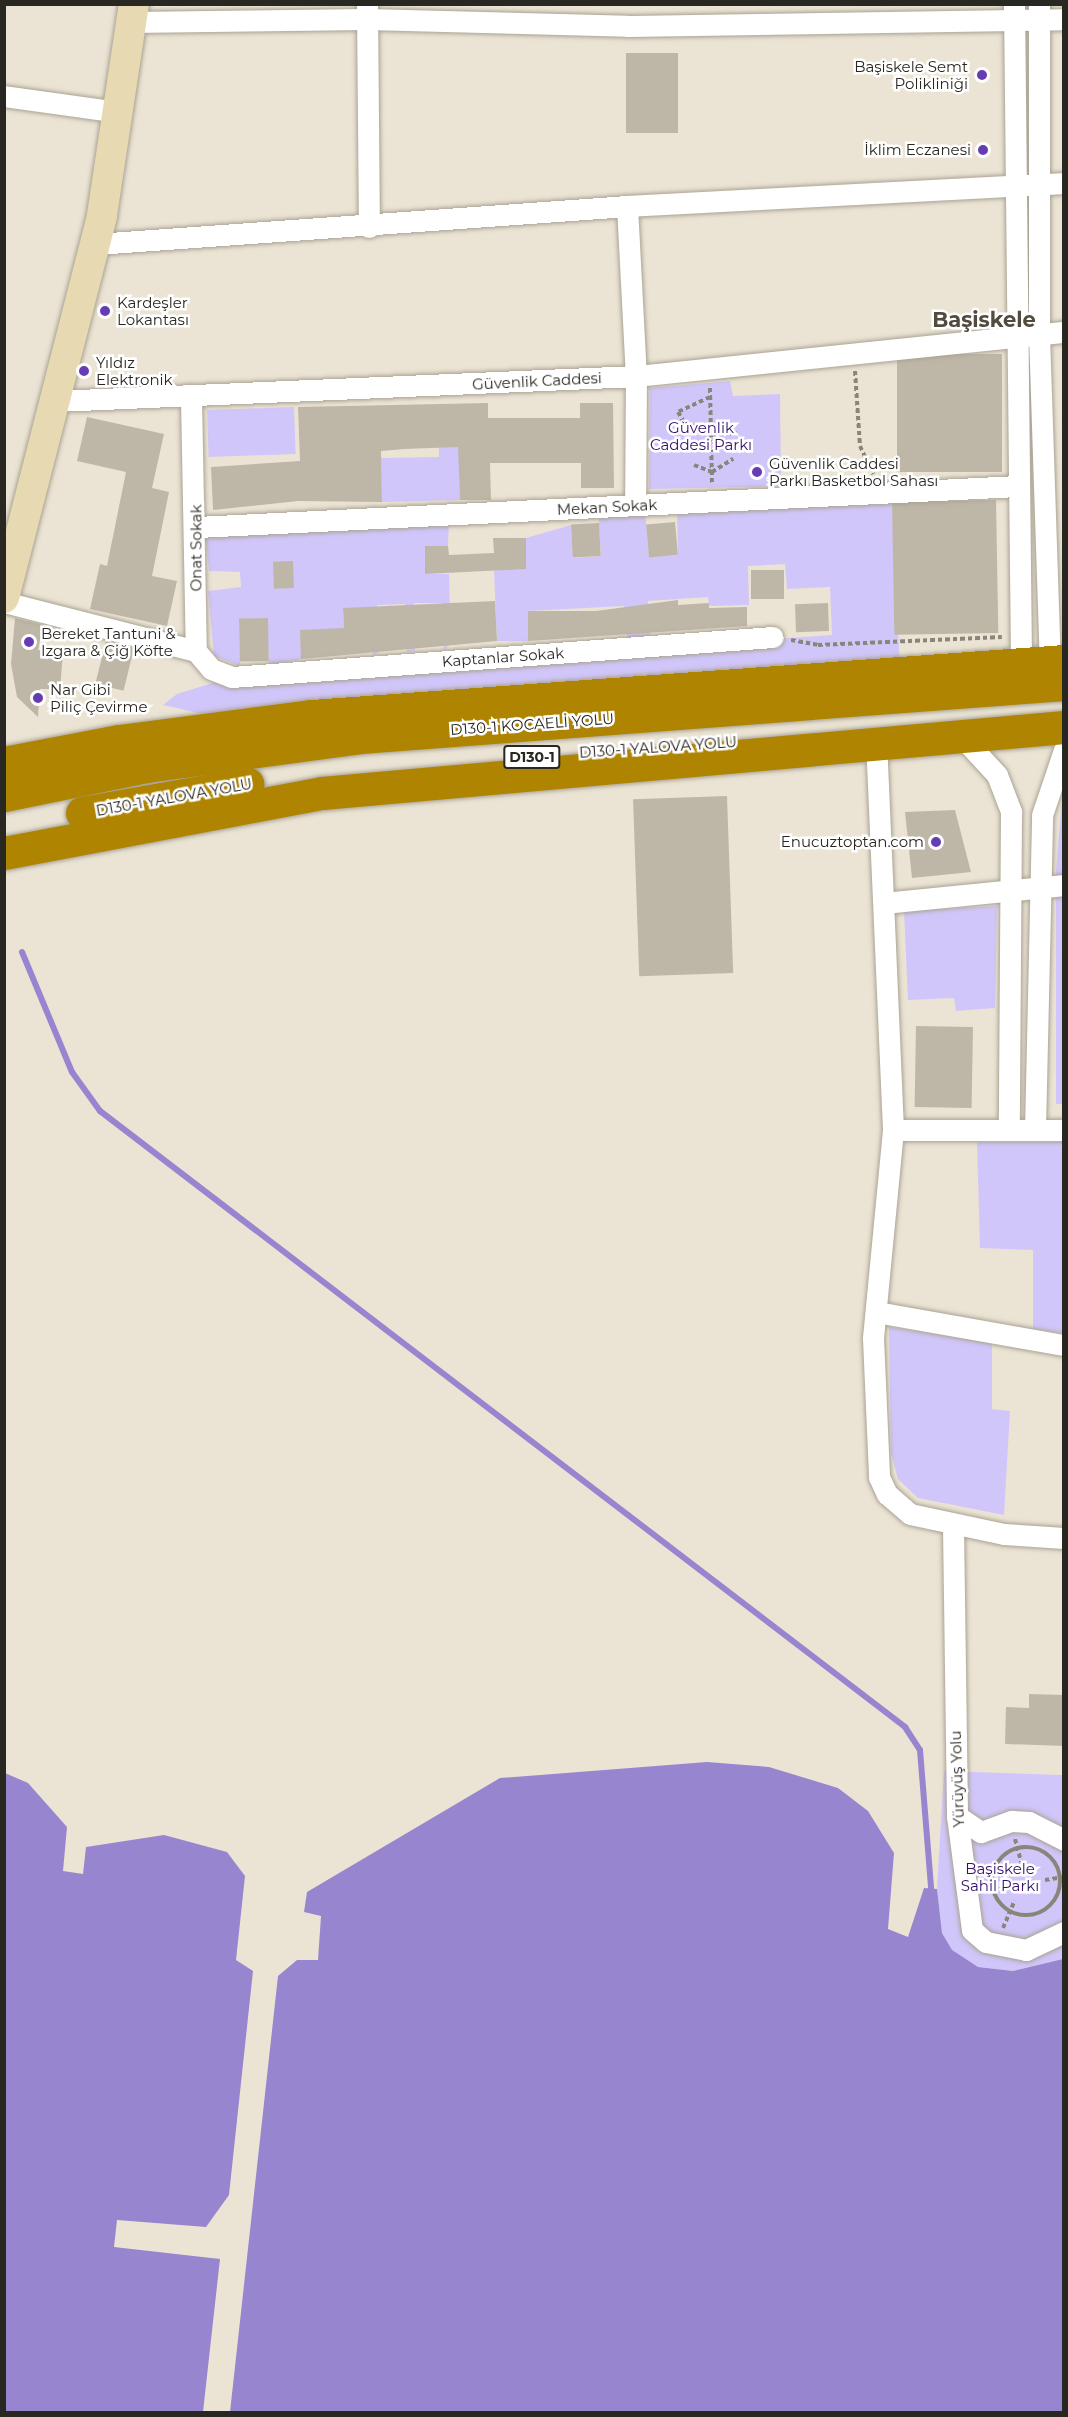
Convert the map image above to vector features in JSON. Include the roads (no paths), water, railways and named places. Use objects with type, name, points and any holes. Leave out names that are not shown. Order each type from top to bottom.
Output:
[{"type":"highway","points":[[5,763],[141,738],[443,706],[1044,661]]},
{"type":"highway","name":"D130-1 KOCAELİ YOLU","points":[[4,795],[146,766],[360,737],[1044,661]]},
{"type":"highway","points":[[360,737],[443,706]]},
{"type":"highway","name":"D130-1 YALOVA YOLU","points":[[4,831],[140,800],[309,774],[1064,713]]},
{"type":"highway","points":[[4,853],[322,793],[876,740],[1064,728]]},
{"type":"street","points":[[367,12],[369,227]]},
{"type":"street","points":[[1014,12],[1016,183],[1029,335],[1044,661]]},
{"type":"street","points":[[1039,12],[1040,183],[1018,486],[1044,661]]},
{"type":"street","points":[[196,651],[4,600],[96,244],[133,13],[1039,12],[1064,19]]},
{"type":"street","points":[[4,96],[118,112]]},
{"type":"street","points":[[96,244],[369,227],[627,206],[1016,183],[1064,183]]},
{"type":"street","points":[[627,206],[636,376],[635,505]]},
{"type":"street","name":"Güvenlik Caddesi","points":[[55,402],[191,398],[636,376],[1064,332]]},
{"type":"street","name":"Onat Sokak","points":[[191,398],[197,527],[196,651]]},
{"type":"street","name":"Mekan Sokak","points":[[197,527],[1018,486]]},
{"type":"street","name":"Kaptanlar Sokak","points":[[196,651],[211,669],[232,677],[773,637]]},
{"type":"street","points":[[961,736],[988,762],[1008,801],[1011,890],[1009,1129]]},
{"type":"street","points":[[876,740],[893,1130],[876,1312],[879,1477],[896,1504],[953,1526],[1064,1538]]},
{"type":"street","points":[[1035,1130],[1043,802],[1064,750]]},
{"type":"street","points":[[884,903],[1064,885]]},
{"type":"street","points":[[893,1130],[1064,1130]]},
{"type":"street","points":[[876,1312],[1064,1345]]},
{"type":"street","name":"Yürüyüş Yolu","points":[[953,1526],[957,1816],[972,1930],[995,1945],[1026,1950],[1064,1932]]},
{"type":"street","points":[[957,1816],[981,1832],[1029,1821],[1064,1840]]},
{"type":"waterway","points":[[22,952],[72,1072],[100,1111],[905,1727],[920,1750],[931,1888]]},
{"type":"place","name":"Başiskele Semt Polikliniği","points":[[982,75]]},
{"type":"place","name":"İklim Eczanesi","points":[[983,150]]},
{"type":"place","name":"Kardeşler Lokantası","points":[[105,311]]},
{"type":"place","name":"Yıldız Elektronik","points":[[84,371]]},
{"type":"place","name":"Güvenlik Caddesi Parkı Basketbol Sahası","points":[[757,472]]},
{"type":"place","name":"Bereket Tantuni & Izgara & Çiğ Köfte","points":[[29,642]]},
{"type":"place","name":"Nar Gibi Piliç Çevirme","points":[[38,698]]},
{"type":"place","name":"Enucuztoptan.com","points":[[936,842]]},
{"type":"district","name":"Başiskele","points":[[984,320]]},
{"type":"park label","name":"Güvenlik Caddesi Parkı","points":[[701,436]]},
{"type":"park label","name":"Başiskele Sahil Parkı","points":[[1000,1876]]}]
